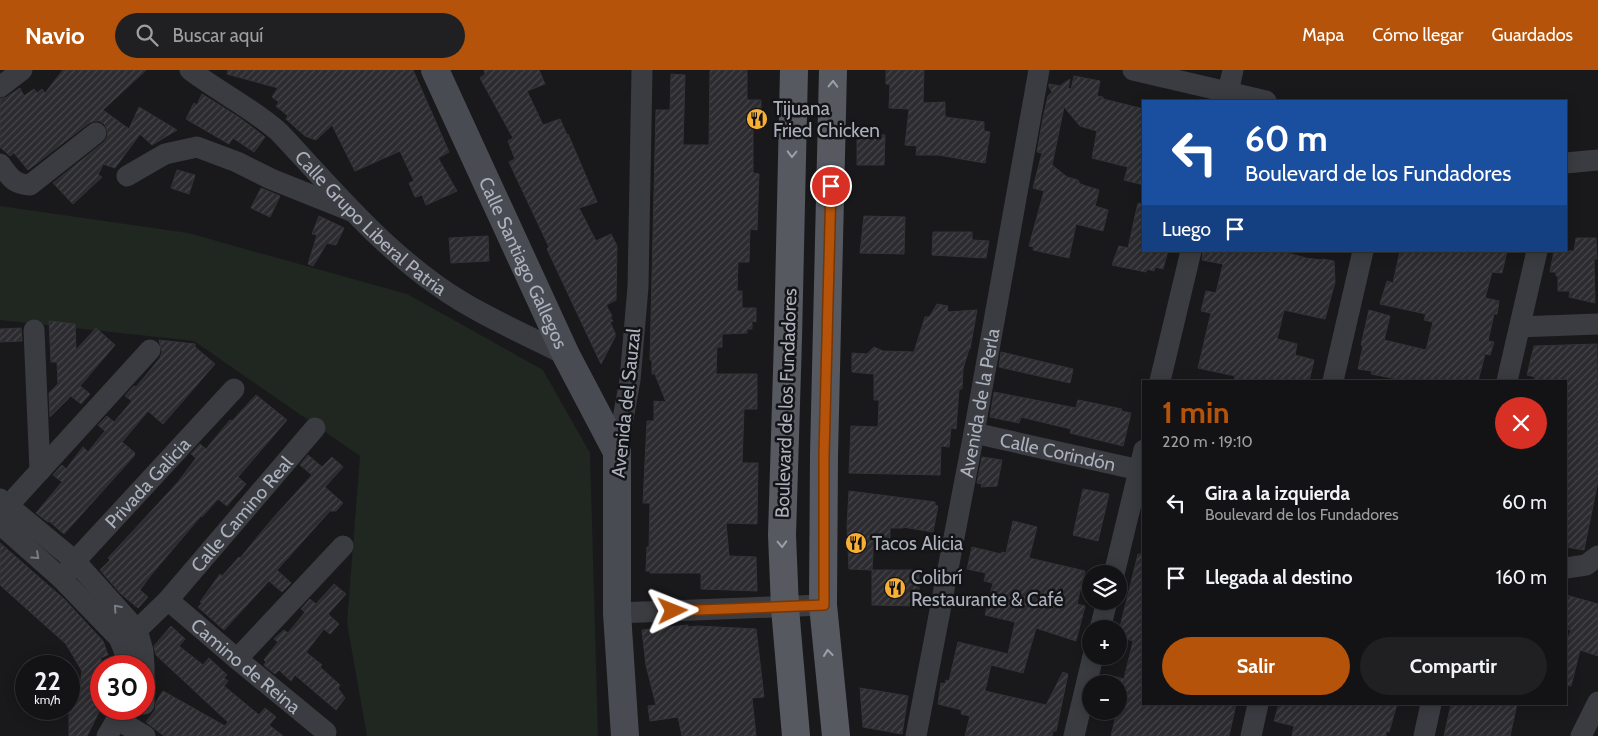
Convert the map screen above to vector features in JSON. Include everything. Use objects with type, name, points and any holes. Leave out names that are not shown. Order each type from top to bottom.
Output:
[{"type":"main road","name":"Boulevard de los Fundadores","points":[[794,70],[782,536],[785,608],[796,736]]},
{"type":"main road","name":"Boulevard de los Fundadores","points":[[834,70],[824,455],[824,605],[836,736]]},
{"type":"street","points":[[0,87],[22,70]]},
{"type":"street","name":"Calle Grupo Liberal Patria","points":[[190,70],[264,119],[279,132],[356,213],[405,261],[438,287],[477,310],[566,354]]},
{"type":"street","name":"Calle Santiago Gallegos","points":[[435,70],[566,354],[617,452]]},
{"type":"street","name":"Avenida del Sauzal","points":[[625,736],[617,613],[617,452],[630,380],[638,287],[642,70]]},
{"type":"street","name":"Avenida de la Perla","points":[[916,736],[974,433],[1039,70]]},
{"type":"street","points":[[1133,70],[1227,97],[1256,100]]},
{"type":"street","points":[[1227,97],[1233,70]]},
{"type":"street","points":[[0,164],[13,181],[21,185],[30,185],[96,133]]},
{"type":"street","points":[[127,176],[165,154],[197,147],[238,162],[271,179],[356,213]]},
{"type":"street","points":[[1567,163],[1598,160]]},
{"type":"street","points":[[1160,380],[1190,252]]},
{"type":"street","points":[[1333,380],[1363,252]]},
{"type":"street","points":[[1507,380],[1537,252]]},
{"type":"street","points":[[1520,327],[1598,324]]},
{"type":"street","points":[[34,330],[40,471]]},
{"type":"street","points":[[2,512],[150,350]]},
{"type":"street","name":"Privada Galicia","points":[[62,579],[74,561],[234,389]]},
{"type":"street","name":"Calle Camino Real","points":[[128,634],[168,600],[316,428]]},
{"type":"street","name":"Calle Corindón","points":[[974,433],[1141,471]]},
{"type":"street","points":[[1116,565],[1141,471]]},
{"type":"street","points":[[2,512],[74,561],[128,634],[143,651],[143,655]]},
{"type":"street","points":[[2,512],[62,579],[128,634]]},
{"type":"street","points":[[238,659],[343,546]]},
{"type":"street","points":[[1567,568],[1586,565],[1598,556]]},
{"type":"street","name":"Camino de Reina","points":[[168,600],[326,732]]},
{"type":"street","points":[[617,613],[824,605]]},
{"type":"street","points":[[125,655],[124,650],[128,634]]},
{"type":"street","points":[[1074,736],[1092,665]]},
{"type":"street","points":[[1581,736],[1598,702]]},
{"type":"street","points":[[1251,736],[1258,705]]},
{"type":"street","points":[[1424,736],[1432,705]]},
{"type":"shaded area","points":[[0,206],[188,233],[407,294],[543,370],[590,453],[598,736],[367,736],[347,623],[360,456],[194,341],[0,320]]},
{"type":"building","points":[[63,70],[146,70],[103,110],[129,129],[139,107],[177,130],[152,145],[140,134],[115,168],[103,164],[98,175],[102,177],[73,204],[53,183],[104,142],[108,132],[105,125],[100,121],[89,123],[28,170],[14,153],[10,156],[0,147],[0,99],[7,97],[20,88],[24,96],[34,89],[37,93],[42,89],[45,93]]},
{"type":"building","points":[[228,70],[413,70],[449,152],[438,158],[457,191],[426,205],[422,195],[415,197],[409,183],[414,181],[400,151],[355,171],[332,125],[316,140],[305,136],[286,119],[288,116],[276,106],[279,102],[272,97],[278,88],[227,74]]},
{"type":"building","points":[[484,70],[539,70],[545,84],[527,91],[543,125],[560,119],[568,134],[597,202],[579,208],[596,241],[611,234],[617,246],[616,300],[606,305],[612,316],[610,317],[613,321],[610,322],[615,337],[601,364],[509,162],[515,159],[508,141],[513,138],[480,78],[485,74]]},
{"type":"building","points":[[710,70],[747,70],[747,100],[761,100],[761,125],[753,125],[753,173],[759,174],[757,230],[750,229],[749,262],[738,262],[737,291],[742,291],[742,308],[756,308],[756,322],[752,321],[752,329],[747,329],[747,333],[722,334],[722,347],[717,347],[716,374],[757,374],[757,409],[744,409],[742,463],[758,463],[757,524],[726,523],[729,556],[756,557],[757,591],[701,589],[701,573],[650,573],[650,571],[646,571],[647,547],[649,547],[650,503],[643,503],[647,421],[654,421],[654,401],[666,402],[655,374],[652,374],[652,360],[650,360],[656,110],[670,110],[671,74],[685,75],[683,145],[709,145]]},
{"type":"building","points":[[886,70],[924,70],[923,103],[945,102],[945,117],[984,122],[984,131],[990,132],[985,163],[938,155],[916,155],[917,146],[905,145],[909,109],[889,108],[890,84],[886,84]]},
{"type":"building","points":[[1074,76],[1100,81],[1097,96],[1142,109],[1142,184],[1124,180],[1128,167],[1092,158],[1097,131],[1080,126],[1064,107],[1052,165],[1067,177],[1078,180],[1080,184],[1099,190],[1095,206],[1108,210],[1103,231],[1076,224],[1069,258],[1033,250],[1034,247],[1029,246],[1044,191],[1033,188],[1042,153],[1037,152],[1043,118],[1048,96],[1052,92],[1049,84],[1060,86],[1070,79],[1068,88],[1071,89]]},
{"type":"building","points":[[202,94],[240,118],[265,137],[254,152],[233,138],[229,144],[186,119],[194,103],[197,105]]},
{"type":"building","points":[[857,134],[885,135],[884,165],[857,165]]},
{"type":"building","points":[[177,170],[195,175],[189,194],[171,188]]},
{"type":"building","points":[[261,188],[280,196],[270,217],[251,208]]},
{"type":"building","points":[[1138,203],[1142,204],[1142,252],[1168,252],[1163,269],[1155,267],[1154,271],[1147,269],[1146,272],[1112,265],[1119,246],[1128,248]]},
{"type":"building","points":[[319,216],[344,228],[336,245],[327,243],[313,266],[308,264],[317,235],[312,234]]},
{"type":"building","points":[[864,216],[905,217],[904,254],[860,253]]},
{"type":"building","points":[[933,232],[972,232],[972,240],[989,241],[986,258],[932,255]]},
{"type":"building","points":[[488,236],[489,261],[451,263],[449,238]]},
{"type":"building","points":[[1576,238],[1596,238],[1597,259],[1594,259],[1595,303],[1569,297],[1570,291],[1558,291],[1558,276],[1556,276],[1556,272],[1550,272],[1554,252],[1574,251]]},
{"type":"building","points":[[1203,252],[1285,252],[1306,258],[1334,261],[1335,282],[1325,319],[1284,310],[1277,339],[1297,344],[1295,355],[1314,360],[1309,380],[1234,380],[1235,376],[1198,368],[1211,313],[1201,311],[1206,291],[1216,293],[1223,264],[1202,260]]},
{"type":"building","points":[[1400,252],[1440,252],[1449,254],[1450,252],[1507,252],[1502,273],[1492,272],[1485,298],[1499,301],[1497,314],[1494,314],[1488,341],[1494,342],[1490,355],[1485,354],[1478,380],[1402,380],[1371,374],[1372,371],[1358,369],[1369,310],[1390,316],[1384,340],[1426,350],[1433,322],[1424,320],[1426,314],[1380,304],[1387,281],[1393,283]]},
{"type":"building","points":[[937,304],[948,306],[947,312],[977,310],[970,349],[963,369],[962,389],[959,389],[956,429],[951,428],[949,447],[941,446],[940,475],[849,473],[851,426],[878,427],[879,400],[874,400],[874,374],[852,372],[852,353],[867,354],[874,347],[883,351],[914,352],[925,317],[930,316]]},
{"type":"building","points":[[49,321],[75,324],[76,350],[96,328],[115,345],[80,386],[90,394],[81,404],[71,396],[50,417],[49,393],[58,384],[57,362],[51,362]]},
{"type":"building","points":[[21,328],[22,341],[0,342],[0,329]]},
{"type":"building","points":[[159,340],[195,344],[195,347],[215,364],[163,424],[148,411],[122,442],[135,453],[134,456],[64,534],[36,513],[62,482],[53,475],[62,465],[66,469],[83,447],[88,452],[105,431],[98,425],[107,416],[114,422],[132,401],[125,396],[134,386],[136,387],[160,358],[162,352]]},
{"type":"building","points":[[1597,344],[1598,481],[1584,550],[1567,547],[1567,380],[1534,380],[1535,377],[1527,375],[1534,346]]},
{"type":"building","points":[[1001,352],[1073,369],[1070,383],[999,367]]},
{"type":"building","points":[[994,392],[1076,408],[1078,400],[1122,409],[1121,411],[1131,413],[1123,446],[1070,433],[1071,429],[1021,417],[1019,423],[990,417]]},
{"type":"building","points":[[256,395],[287,420],[238,477],[246,484],[227,506],[218,499],[201,516],[151,575],[140,590],[148,597],[138,608],[121,594],[100,570],[110,560],[108,558],[178,482],[196,458],[191,454],[200,444],[206,449],[230,420],[232,421]]},
{"type":"building","points":[[308,455],[322,467],[332,457],[343,467],[325,487],[343,503],[336,511],[330,511],[277,570],[291,583],[282,592],[269,581],[224,630],[198,607],[202,603],[200,602],[220,574],[222,576],[240,558],[312,475],[300,465]]},
{"type":"building","points":[[982,457],[1002,460],[997,486],[981,487],[982,484],[977,483]]},
{"type":"building","points":[[1083,489],[1109,494],[1098,541],[1073,535]]},
{"type":"building","points":[[849,491],[935,502],[935,505],[938,506],[933,532],[903,527],[890,528],[890,538],[874,537],[872,570],[849,569],[847,526]]},
{"type":"building","points":[[1013,521],[1037,527],[1029,558],[1082,570],[1082,583],[1077,604],[1082,605],[1082,610],[1084,610],[1076,641],[1036,628],[1023,673],[991,665],[985,691],[1046,705],[1063,672],[1068,674],[1056,731],[1053,731],[1052,736],[965,736],[970,716],[961,714],[962,710],[938,704],[941,683],[945,684],[946,680],[949,681],[958,642],[1008,654],[1015,622],[985,615],[993,583],[984,581],[986,573],[967,569],[972,547],[1001,554],[1002,552],[1006,553]]},
{"type":"building","points":[[0,543],[64,599],[103,641],[108,655],[90,655],[90,720],[95,720],[87,736],[69,736],[69,720],[80,720],[82,671],[80,668],[80,655],[73,655],[66,644],[0,585]]},
{"type":"building","points":[[1138,554],[1142,554],[1142,705],[1236,705],[1229,736],[1111,736],[1115,720],[1127,720],[1127,675],[1125,675],[1133,641],[1127,639],[1127,620],[1122,620],[1124,610],[1127,610],[1127,599]]},
{"type":"building","name":"Colibrí Restaurante & Café","points":[[872,570],[919,570],[919,606],[872,605]]},
{"type":"building","points":[[334,584],[346,594],[328,614],[339,624],[330,634],[324,629],[306,652],[322,665],[320,667],[340,685],[338,688],[345,698],[336,710],[295,675],[291,681],[279,670],[275,674],[264,665],[266,662],[264,660],[278,642],[274,639],[284,630],[288,633],[305,612],[301,609],[310,599],[316,604]]},
{"type":"building","points":[[1567,595],[1598,604],[1598,656],[1580,650],[1571,686],[1567,685],[1567,640],[1571,630],[1567,629]]},
{"type":"building","points":[[688,625],[688,627],[756,629],[764,697],[752,698],[756,736],[682,736],[678,717],[650,721],[648,706],[656,705],[646,665],[642,630]]},
{"type":"building","points":[[171,626],[185,639],[179,646],[203,665],[209,658],[227,675],[224,678],[228,681],[224,686],[259,715],[265,708],[276,717],[269,725],[283,736],[164,736],[146,722],[148,720],[155,720],[156,702],[163,691],[225,726],[228,722],[156,655],[154,646]]},
{"type":"building","points":[[860,688],[908,696],[902,734],[863,727]]},
{"type":"building","points":[[1279,705],[1397,705],[1389,732],[1386,731],[1386,736],[1292,736],[1294,726],[1274,721]]},
{"type":"building","points":[[1451,705],[1517,705],[1510,736],[1444,736]]},
{"type":"place","name":"Tijuana Fried Chicken","points":[[757,119]]},
{"type":"place","name":"Tacos Alicia","points":[[856,543]]},
{"type":"place","name":"Colibrí Restaurante & Café","points":[[895,588]]},
{"type":"route","points":[[673,611],[824,605],[824,455],[831,186]]}]
